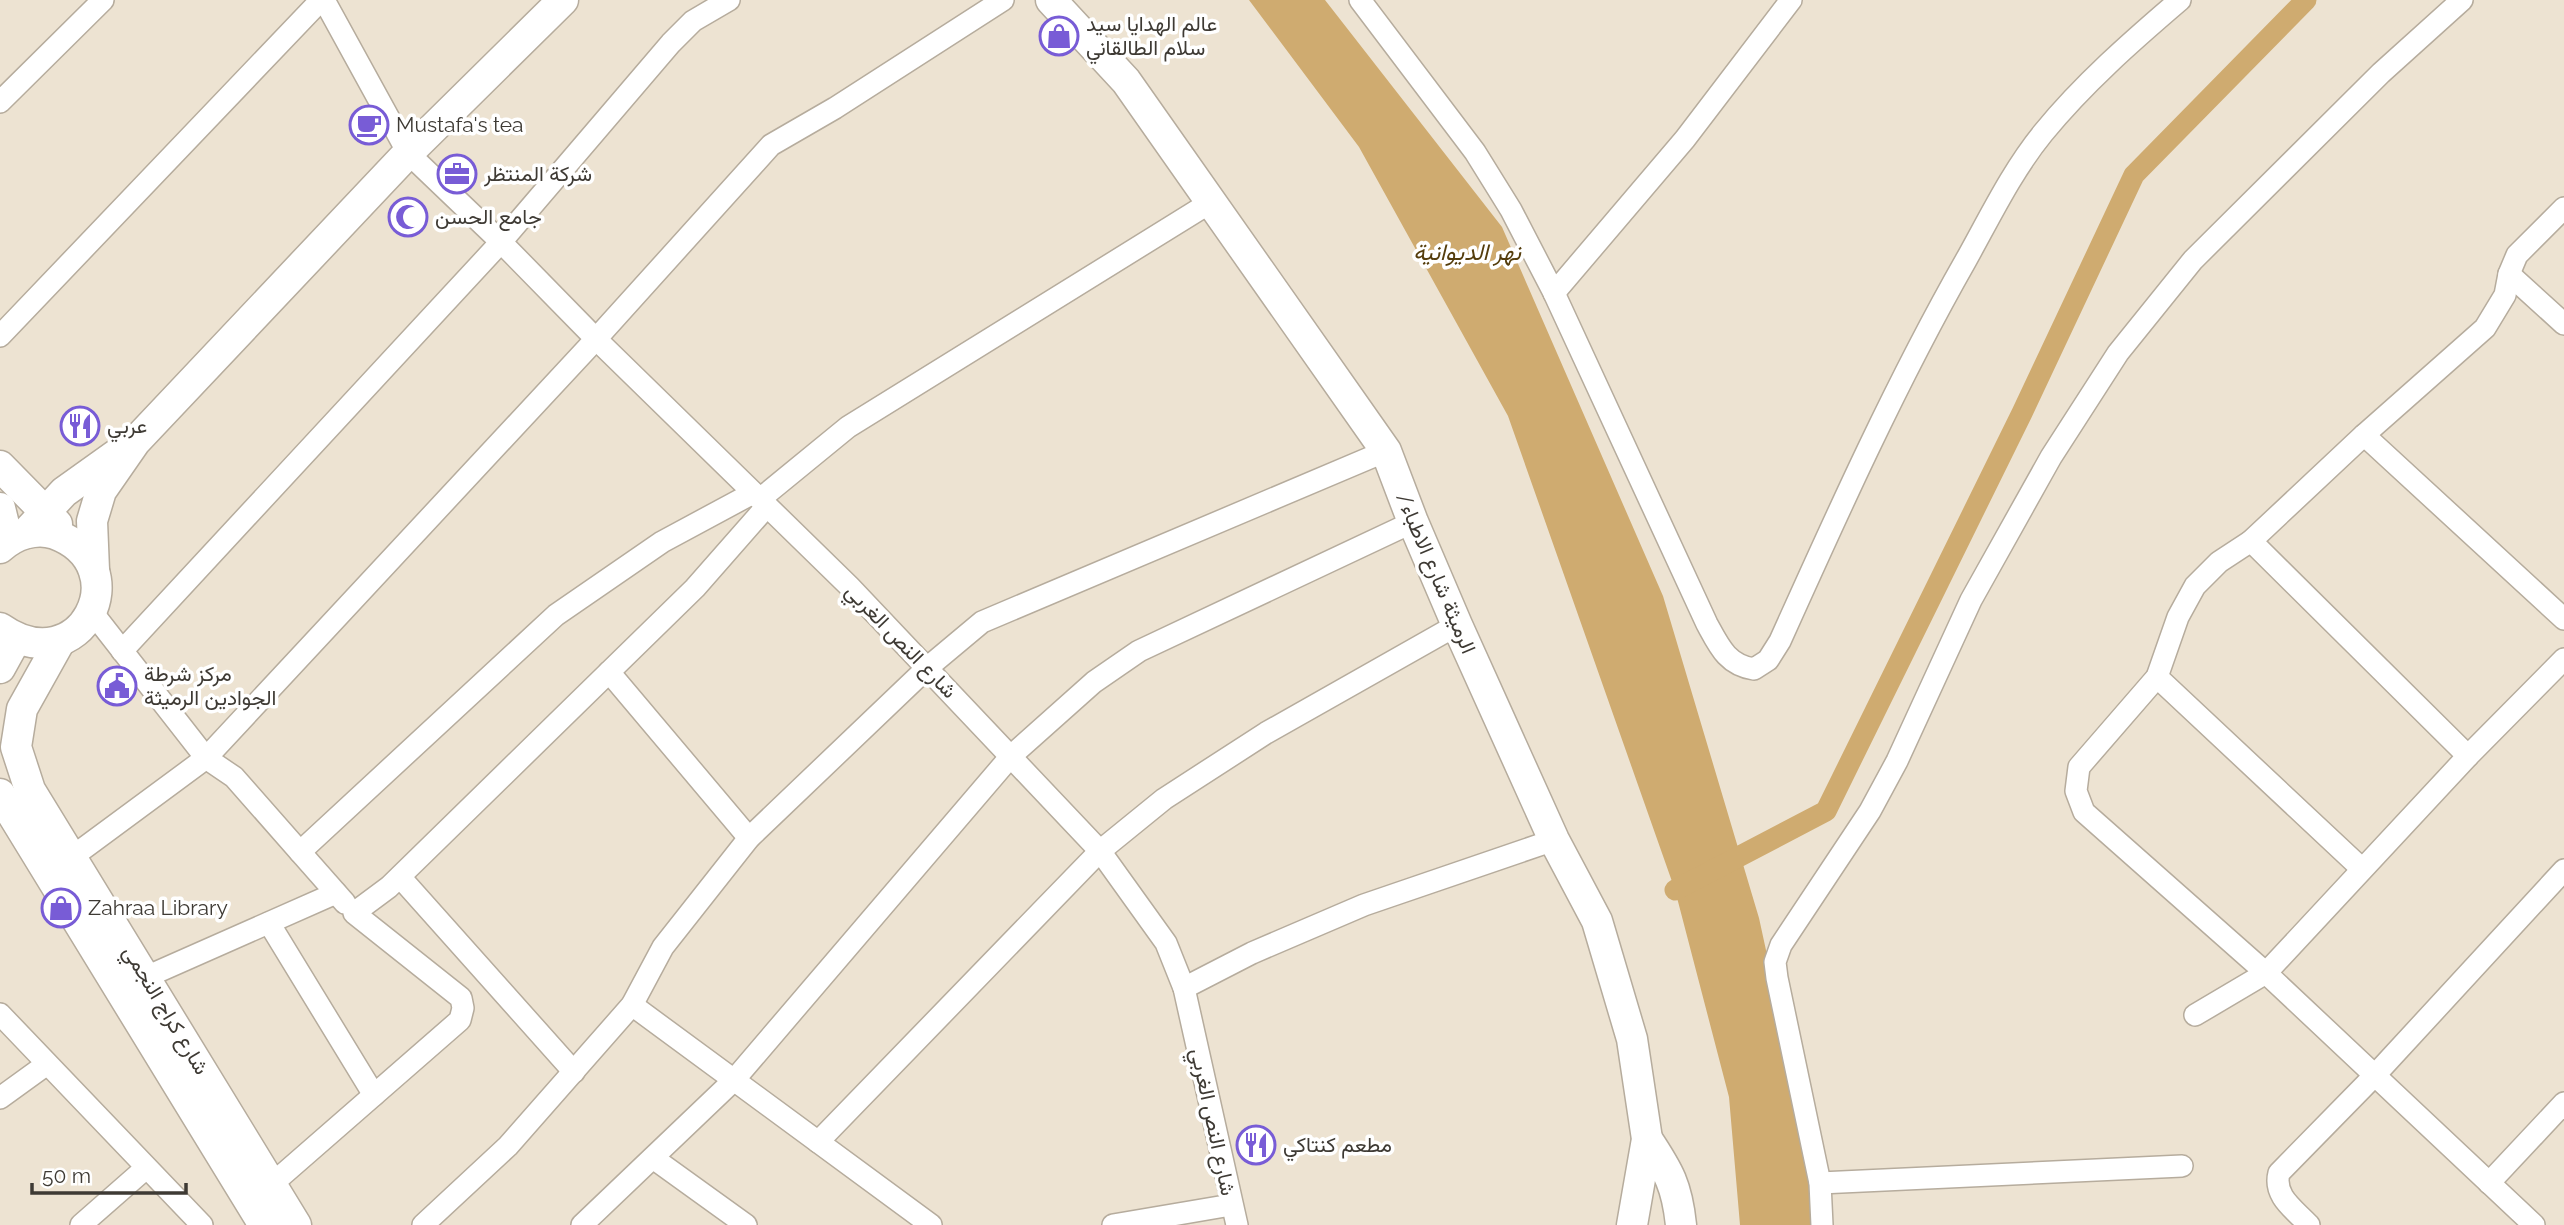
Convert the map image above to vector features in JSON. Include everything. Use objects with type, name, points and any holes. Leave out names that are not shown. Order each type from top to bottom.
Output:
[{"type":"main road","points":[[0,668],[8,634],[37,645],[60,641],[79,630],[92,612],[97,592],[92,521],[101,491],[135,442],[408,153],[563,0]]},
{"type":"main road","name":"/الرميثة شارع الاطباء","points":[[1051,0],[1126,81],[1386,451],[1457,625],[1554,840],[1597,921],[1632,1039],[1647,1139],[1632,1225]]},
{"type":"main road","points":[[20,533],[81,478],[135,442]]},
{"type":"main road","points":[[0,466],[20,533]]},
{"type":"main road","points":[[0,509],[20,533]]},
{"type":"main road","points":[[20,533],[49,532],[71,540],[85,553],[94,570]]},
{"type":"main road","name":"شارع كراج النجمي","points":[[60,641],[22,709],[16,747],[30,790],[296,1225]]},
{"type":"main road","points":[[0,794],[264,1225]]},
{"type":"main road","points":[[1647,1139],[1670,1172],[1678,1197],[1681,1225]]},
{"type":"street","points":[[0,103],[103,0]]},
{"type":"street","points":[[0,337],[322,0]]},
{"type":"street","name":"شارع النص الغربي","points":[[322,0],[408,153],[849,586],[1100,850],[1166,943],[1184,988],[1234,1215]]},
{"type":"street","points":[[122,651],[501,242],[671,43],[693,21],[729,0]]},
{"type":"street","points":[[72,857],[205,758],[596,339],[771,145],[835,108],[1003,0]]},
{"type":"street","points":[[1360,0],[1475,152],[1511,210],[1554,293],[1707,624],[1725,656],[1740,667],[1754,669],[1768,660],[1780,641],[1857,468],[1929,326],[2017,171],[2043,133],[2079,93],[2180,0]]},
{"type":"street","points":[[1554,293],[1685,139],[1791,0]]},
{"type":"street","points":[[1822,1225],[1820,1183],[1777,978],[1775,962],[1781,945],[1870,811],[1897,761],[1970,600],[2051,457],[2118,353],[2193,260],[2381,73],[2462,0]]},
{"type":"street","points":[[355,913],[400,877],[695,588],[760,499],[848,426],[1211,202]]},
{"type":"street","points":[[2534,1225],[2266,973],[2084,812],[2076,791],[2079,767],[2157,677],[2178,617],[2195,586],[2219,562],[2251,541],[2484,328],[2505,295],[2509,274],[2517,255],[2564,208]]},
{"type":"street","points":[[2509,274],[2564,324]]},
{"type":"street","points":[[2364,435],[2564,619]]},
{"type":"street","points":[[423,1225],[508,1146],[632,1005],[663,947],[749,838],[927,668],[982,622],[1386,451]]},
{"type":"street","points":[[300,852],[556,615],[662,542],[760,499]]},
{"type":"street","points":[[582,1225],[734,1080],[1011,756],[1094,682],[1139,651],[1413,522]]},
{"type":"street","points":[[2251,541],[2468,756]]},
{"type":"street","points":[[92,612],[205,758],[234,777],[355,913],[461,998],[463,1008],[460,1020],[271,1184]]},
{"type":"street","points":[[818,1142],[1100,850],[1164,799],[1266,733],[1457,625]]},
{"type":"street","points":[[2195,1015],[2266,973],[2468,756],[2564,659]]},
{"type":"street","points":[[609,672],[749,838]]},
{"type":"street","points":[[2157,677],[2362,869]]},
{"type":"street","points":[[1184,988],[1252,953],[1364,905],[1554,840]]},
{"type":"street","points":[[2309,1225],[2279,1193],[2276,1184],[2279,1173],[2376,1074],[2564,870]]},
{"type":"street","points":[[400,877],[574,1072]]},
{"type":"street","points":[[146,977],[336,893]]},
{"type":"street","points":[[269,923],[374,1095]]},
{"type":"street","points":[[632,1005],[931,1225]]},
{"type":"street","points":[[0,1014],[202,1225]]},
{"type":"street","points":[[0,1098],[47,1064]]},
{"type":"street","points":[[2489,1183],[2564,1103]]},
{"type":"street","points":[[653,1158],[746,1225]]},
{"type":"street","points":[[1820,1183],[2182,1166]]},
{"type":"street","points":[[81,1225],[146,1168]]},
{"type":"street","points":[[1113,1225],[1234,1215]]},
{"type":"water","name":"نهر الديوانية","points":[[1249,0],[1325,0],[1502,227],[1663,596],[1759,918],[1809,1148],[1816,1225],[1740,1225],[1729,1097],[1675,890],[1508,416],[1359,147]]},
{"type":"waterway","points":[[1675,890],[1826,811],[2022,413],[2134,175],[2306,0]]},
{"type":"place","name":"عالم الهدايا سيد سلام الطالقاني","points":[[1059,36]]},
{"type":"place","name":"Mustafa's tea","points":[[369,125]]},
{"type":"place","name":"شركة المنتظر","points":[[457,174]]},
{"type":"place","name":"جامع الحسن","points":[[408,217]]},
{"type":"place","name":"عربي","points":[[80,426]]},
{"type":"place","name":"مركز شرطة الجوادين الرميثة","points":[[117,686]]},
{"type":"place","name":"Zahraa Library","points":[[61,908]]},
{"type":"place","name":"مطعم كنتاكي","points":[[1256,1145]]}]
